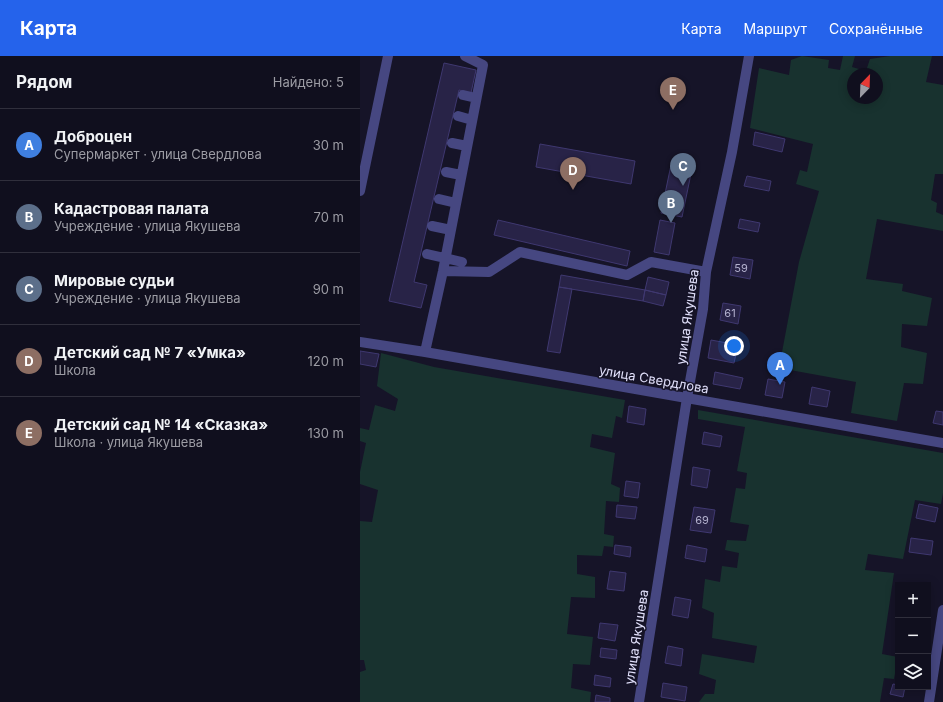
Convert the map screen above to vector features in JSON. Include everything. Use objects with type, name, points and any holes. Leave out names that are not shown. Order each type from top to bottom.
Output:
[{"type":"street","points":[[360,191],[388,56]]},
{"type":"street","points":[[425,352],[446,258],[483,65],[465,56]]},
{"type":"street","name":"улица Якушева","points":[[639,702],[687,398],[704,309],[706,272],[732,152],[749,56]]},
{"type":"street","points":[[462,95],[476,98]]},
{"type":"street","points":[[458,116],[472,120]]},
{"type":"street","points":[[452,143],[467,146]]},
{"type":"street","points":[[446,172],[461,175]]},
{"type":"street","points":[[439,199],[456,204]]},
{"type":"street","points":[[432,226],[451,230]]},
{"type":"street","points":[[443,271],[489,272],[520,252],[626,275],[651,262],[706,272]]},
{"type":"street","points":[[427,254],[462,262]]},
{"type":"street","name":"улица Свердлова","points":[[360,342],[425,352],[943,444]]},
{"type":"street","points":[[928,702],[943,610]]},
{"type":"green space","points":[[802,56],[829,60],[828,68],[840,70],[843,56],[855,56],[852,67],[856,68],[847,68],[847,104],[883,104],[883,68],[867,68],[870,59],[890,56],[932,56],[926,82],[943,85],[943,174],[935,174],[931,200],[937,203],[936,212],[943,215],[943,231],[877,219],[866,279],[903,284],[902,291],[932,298],[927,326],[902,324],[901,347],[927,353],[923,384],[904,383],[897,421],[851,413],[856,382],[779,368],[799,262],[819,191],[796,184],[800,170],[807,172],[813,144],[750,128],[759,68],[789,75],[791,60]]},
{"type":"green space","points":[[381,353],[434,367],[625,400],[622,418],[616,416],[612,438],[592,434],[590,447],[615,453],[611,484],[620,488],[619,502],[606,501],[604,534],[614,536],[613,547],[604,546],[602,556],[577,555],[577,574],[595,577],[595,598],[571,597],[567,634],[593,637],[590,665],[573,664],[571,688],[591,692],[590,702],[360,702],[360,672],[366,670],[364,660],[360,660],[360,521],[372,522],[378,490],[360,484],[360,472],[366,443],[360,441],[360,428],[369,430],[375,405],[395,411],[398,399],[377,386]]},
{"type":"green space","points":[[698,410],[943,453],[943,493],[941,504],[915,500],[903,559],[868,554],[865,570],[894,573],[882,654],[895,656],[895,674],[894,679],[884,678],[880,702],[699,702],[705,694],[714,694],[716,680],[699,674],[702,654],[754,663],[757,646],[712,638],[714,613],[702,608],[705,579],[720,582],[722,566],[737,568],[739,553],[725,550],[727,540],[746,541],[749,525],[730,522],[736,488],[745,489],[747,473],[737,471],[745,427],[698,419]]},
{"type":"building","points":[[444,63],[476,70],[471,93],[459,90],[414,282],[427,285],[421,308],[389,301]]},
{"type":"building","points":[[755,132],[785,139],[782,152],[753,145]]},
{"type":"building","points":[[540,144],[635,161],[631,184],[536,167]]},
{"type":"building","points":[[671,165],[692,169],[682,217],[661,213]]},
{"type":"building","points":[[747,176],[771,181],[769,191],[744,186]]},
{"type":"building","points":[[740,219],[760,223],[758,232],[738,228]]},
{"type":"building","points":[[498,220],[630,251],[627,266],[494,235]]},
{"type":"building","points":[[660,220],[675,223],[669,255],[654,252]]},
{"type":"building","points":[[733,257],[753,260],[750,279],[730,275]]},
{"type":"building","points":[[561,275],[645,290],[643,301],[559,287]]},
{"type":"building","points":[[648,277],[669,282],[666,295],[645,290]]},
{"type":"building","points":[[559,287],[572,289],[560,353],[547,351]]},
{"type":"building","points":[[645,290],[666,295],[663,306],[643,301]]},
{"type":"building","points":[[723,303],[741,306],[738,324],[720,320]]},
{"type":"building","points":[[711,340],[738,345],[734,363],[708,358]]},
{"type":"building","points":[[360,351],[379,354],[376,367],[360,364]]},
{"type":"building","points":[[715,372],[743,378],[740,389],[713,384]]},
{"type":"building","points":[[768,379],[785,382],[782,398],[765,395]]},
{"type":"building","points":[[812,387],[830,391],[827,407],[809,404]]},
{"type":"building","points":[[629,406],[646,409],[644,425],[627,422]]},
{"type":"building","points":[[936,411],[943,412],[943,425],[933,423]]},
{"type":"building","points":[[704,432],[722,436],[720,447],[702,444]]},
{"type":"building","points":[[693,467],[710,470],[707,488],[691,485]]},
{"type":"building","points":[[626,481],[640,483],[638,498],[624,496]]},
{"type":"building","points":[[919,504],[938,508],[935,522],[916,518]]},
{"type":"building","points":[[617,505],[637,507],[635,519],[616,517]]},
{"type":"building","points":[[694,507],[715,510],[711,533],[690,530]]},
{"type":"building","points":[[911,538],[933,541],[931,555],[909,552]]},
{"type":"building","points":[[615,545],[631,547],[630,557],[614,554]]},
{"type":"building","points":[[687,545],[707,549],[705,562],[685,558]]},
{"type":"building","points":[[610,571],[626,573],[624,591],[607,589]]},
{"type":"building","points":[[675,597],[691,600],[688,618],[672,615]]},
{"type":"building","points":[[600,623],[618,625],[615,641],[598,638]]},
{"type":"building","points":[[668,646],[683,649],[681,666],[665,663]]},
{"type":"building","points":[[601,648],[617,650],[616,659],[600,657]]},
{"type":"building","points":[[595,675],[611,678],[610,687],[594,685]]},
{"type":"building","points":[[663,683],[687,687],[685,701],[661,697]]},
{"type":"building","points":[[893,684],[895,684],[895,690],[904,690],[903,697],[890,694]]},
{"type":"building","points":[[596,695],[610,698],[610,702],[595,702]]},
{"type":"place","name":"Детский сад № 14 «Сказка»","points":[[673,110]]},
{"type":"place","name":"Мировые судьи","points":[[683,186]]},
{"type":"place","name":"Детский сад № 7 «Умка»","points":[[573,190]]},
{"type":"place","name":"Кадастровая палата","points":[[671,223]]},
{"type":"place","name":"Доброцен","points":[[780,385]]}]
